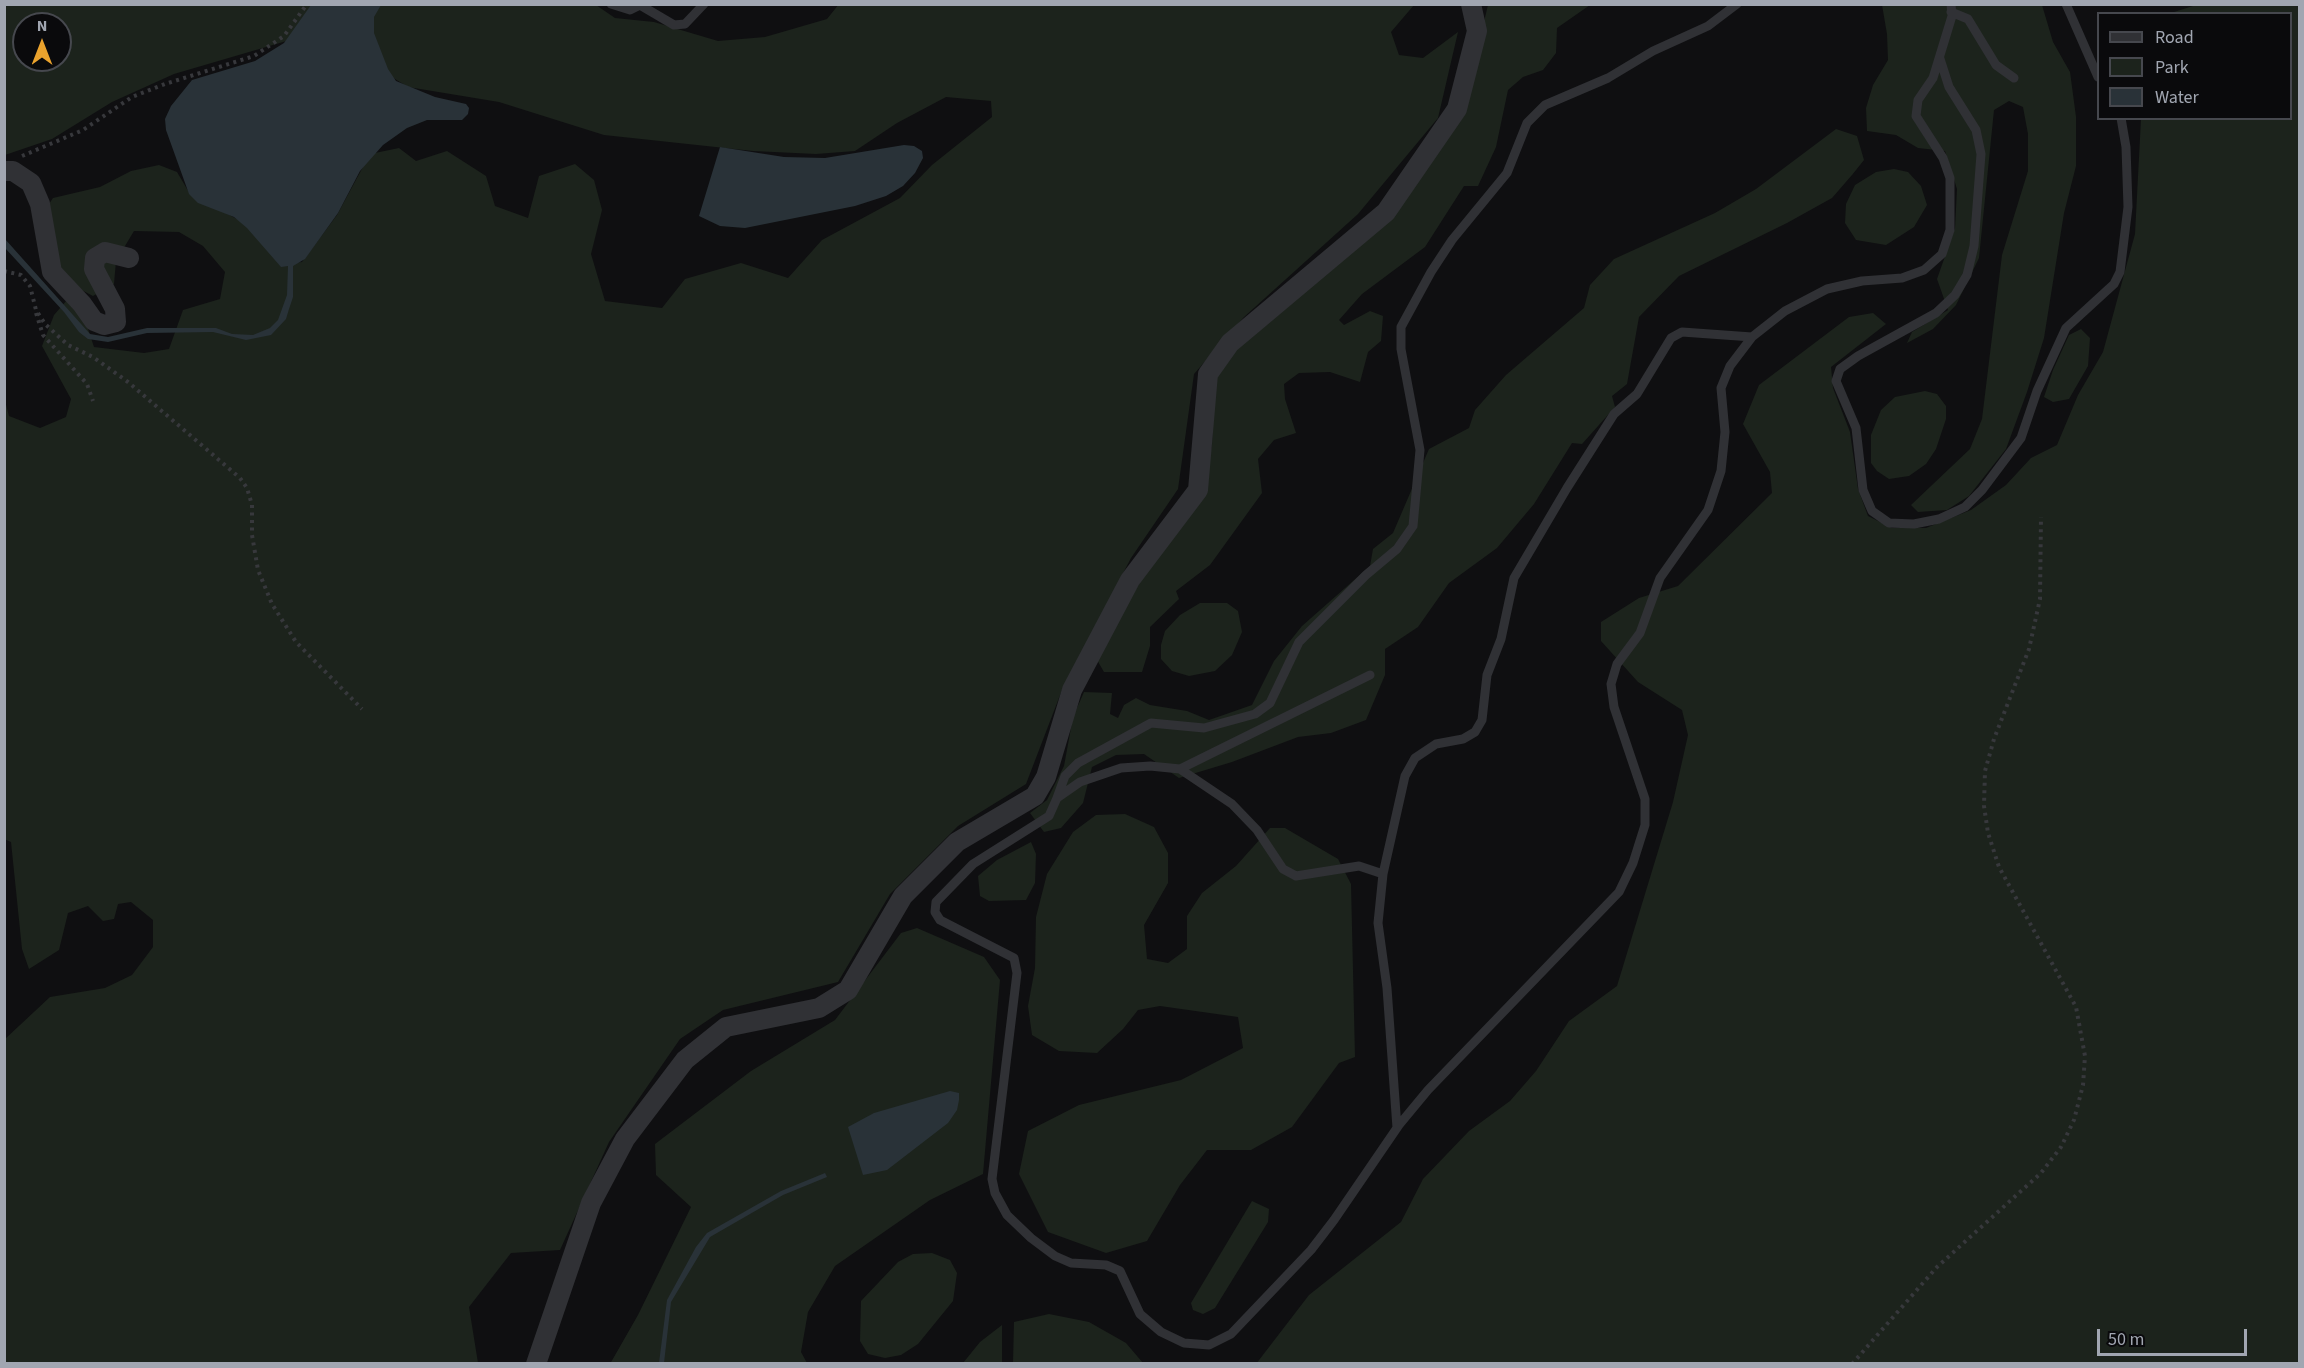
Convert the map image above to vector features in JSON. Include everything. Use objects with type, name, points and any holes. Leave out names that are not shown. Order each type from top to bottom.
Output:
[{"type":"street","points":[[536,1364],[591,1203],[625,1139],[685,1060],[726,1027],[819,1008],[848,990],[903,896],[957,842],[1035,796],[1046,777],[1072,690],[1130,580],[1198,490],[1208,374],[1230,344],[1386,212],[1457,109],[1478,31],[1471,4]]},
{"type":"street","points":[[11,165],[14,171],[31,183],[40,204],[52,272],[82,304],[94,321],[104,325],[116,322],[115,309],[94,269],[95,258],[105,252],[129,258]]},
{"type":"lane","points":[[611,4],[630,10],[640,5],[674,25],[685,24],[704,4]]},
{"type":"lane","points":[[1737,4],[1708,26],[1653,51],[1608,78],[1545,105],[1527,123],[1507,173],[1452,240],[1431,272],[1401,327],[1401,349],[1420,450],[1413,526],[1397,549],[1366,575],[1299,642],[1270,703],[1255,714],[1204,728],[1151,723],[1078,763],[1065,776],[1049,816],[967,870],[936,902],[935,912],[940,920],[1014,958],[1017,973],[992,1179],[995,1193],[1007,1215],[1031,1238],[1055,1256],[1071,1263],[1106,1266],[1120,1271],[1140,1314],[1154,1326],[1184,1343],[1209,1345],[1231,1334],[1311,1250],[1397,1128],[1428,1090],[1619,892],[1633,863],[1645,825],[1645,800],[1614,707],[1611,684],[1617,664],[1640,633],[1660,578],[1708,510],[1721,471],[1725,432],[1721,388],[1730,366],[1752,338],[1785,311],[1827,289],[1862,281],[1902,278],[1924,270],[1942,254],[1950,230],[1950,178],[1943,158],[1916,116],[1918,100],[1934,78],[1951,8],[1968,19],[1996,65],[2014,78]]},
{"type":"lane","points":[[2066,4],[2097,75]]},
{"type":"lane","points":[[1940,57],[1949,87],[1976,130],[1981,153],[1974,246],[1966,275],[1955,295],[1936,313],[1858,356],[1840,369],[1836,381],[1856,428],[1863,490],[1872,511],[1889,523],[1914,524],[1939,519],[1965,507],[1982,490],[2021,438],[2037,391],[2066,328],[2114,284],[2120,272],[2128,207],[2126,147],[2121,120]]},
{"type":"lane","points":[[1926,89],[1934,83],[1941,82],[1949,87]]},
{"type":"lane","points":[[1397,1128],[1387,988],[1378,923],[1383,874],[1405,776],[1415,758],[1436,744],[1463,739],[1475,732],[1482,720],[1487,675],[1501,639],[1514,578],[1614,414],[1637,394],[1671,338],[1682,332],[1752,338]]},
{"type":"lane","points":[[1180,769],[1370,675]]},
{"type":"lane","points":[[1057,798],[1080,782],[1121,768],[1150,766],[1180,769],[1232,804],[1257,830],[1283,868],[1296,876],[1359,866],[1383,874]]},
{"type":"path","points":[[11,165],[83,130],[132,97],[264,50],[284,36],[307,4]]},
{"type":"path","points":[[4,271],[23,278],[30,286],[43,335],[87,384],[93,401]]},
{"type":"path","points":[[23,278],[29,273]]},
{"type":"path","points":[[36,310],[45,324],[68,345],[93,357],[128,382],[240,478],[247,488],[252,505],[252,535],[258,570],[272,604],[296,642],[362,709]]},
{"type":"path","points":[[1851,1364],[1937,1267],[2041,1173],[2061,1147],[2070,1129],[2083,1085],[2085,1056],[2076,1007],[1999,867],[1988,833],[1984,806],[1985,771],[1994,739],[2029,649],[2040,599],[2041,517]]},
{"type":"green space","points":[[839,4],[1414,5],[1391,32],[1399,55],[1423,58],[1458,32],[1438,118],[1358,214],[1244,317],[1194,374],[1178,489],[1131,558],[1062,690],[1026,784],[958,826],[890,894],[838,982],[723,1010],[680,1039],[609,1142],[560,1250],[511,1253],[469,1307],[478,1363],[5,1363],[5,1039],[50,997],[105,988],[132,975],[153,947],[153,920],[131,902],[118,904],[114,919],[103,921],[88,906],[68,913],[59,950],[29,969],[22,949],[11,842],[4,839],[4,397],[9,416],[40,428],[66,417],[71,399],[42,346],[54,315],[67,300],[86,323],[94,347],[144,353],[169,349],[183,310],[220,299],[225,272],[203,246],[179,232],[134,231],[116,261],[114,284],[93,296],[72,285],[56,260],[47,207],[53,198],[100,187],[131,171],[159,165],[177,172],[190,194],[250,226],[279,264],[302,262],[337,215],[370,154],[399,148],[416,161],[447,151],[486,176],[495,206],[528,218],[539,176],[575,164],[594,180],[602,210],[591,254],[605,301],[662,308],[685,279],[741,263],[788,278],[822,240],[900,198],[932,165],[992,117],[991,101],[946,97],[897,123],[855,151],[816,154],[753,151],[604,135],[499,102],[408,87],[387,74],[367,26],[380,5],[596,5],[615,18],[654,22],[718,41],[765,37],[827,19]]},
{"type":"green space","points":[[4,5],[319,5],[290,40],[174,74],[112,102],[52,139],[5,155]]},
{"type":"green space","points":[[1488,5],[1590,5],[1557,28],[1556,53],[1543,70],[1523,77],[1508,90],[1496,147],[1478,186],[1464,186],[1425,247],[1362,294],[1339,320],[1344,325],[1370,311],[1383,316],[1381,341],[1368,352],[1360,382],[1330,372],[1299,373],[1284,384],[1285,399],[1296,433],[1274,440],[1258,459],[1262,493],[1210,565],[1176,591],[1179,599],[1150,627],[1150,646],[1142,672],[1104,672],[1097,660],[1113,628],[1207,468],[1212,445],[1214,382],[1224,360],[1392,215],[1463,109]]},
{"type":"green space","points":[[1882,5],[2042,5],[2053,42],[2070,72],[2076,117],[2076,166],[2064,213],[2044,338],[2027,392],[2006,449],[1969,496],[1947,510],[1918,512],[1911,505],[1970,449],[1982,419],[2002,255],[2028,171],[2028,134],[2023,107],[2009,101],[1994,110],[1979,258],[1956,305],[1933,329],[1907,343],[1912,332],[1948,310],[1937,279],[1955,228],[1957,189],[1945,151],[1918,148],[1896,135],[1867,131],[1866,108],[1873,85],[1888,60],[1887,34]]},
{"type":"green space","points":[[2196,5],[2299,5],[2299,1363],[1256,1364],[1309,1295],[1401,1222],[1423,1179],[1469,1131],[1510,1101],[1536,1071],[1569,1021],[1617,986],[1673,802],[1688,735],[1682,710],[1638,682],[1601,641],[1601,622],[1639,598],[1678,586],[1772,493],[1770,472],[1743,424],[1759,385],[1849,317],[1873,313],[1886,324],[1831,367],[1833,388],[1850,432],[1858,489],[1868,516],[1892,528],[1926,528],[1971,510],[2006,485],[2031,458],[2057,445],[2078,395],[2103,352],[2135,234],[2141,120],[2292,120],[2292,12],[2174,12]]},
{"type":"green space","points":[[1836,129],[1857,136],[1864,160],[1832,198],[1787,223],[1679,276],[1639,317],[1627,384],[1612,396],[1615,407],[1582,444],[1572,443],[1534,504],[1497,548],[1449,583],[1418,627],[1385,649],[1385,675],[1366,720],[1331,733],[1298,737],[1232,762],[1179,778],[1144,754],[1116,755],[1092,767],[1083,803],[1061,828],[1044,832],[1030,813],[1047,800],[1064,766],[1073,717],[1084,692],[1112,693],[1110,714],[1118,718],[1124,705],[1136,698],[1150,705],[1187,711],[1209,720],[1252,705],[1274,661],[1302,626],[1370,566],[1373,549],[1393,533],[1429,449],[1469,428],[1475,410],[1506,375],[1584,308],[1590,285],[1614,259],[1715,213],[1756,189]]},
{"type":"green space","points":[[1894,169],[1908,172],[1921,186],[1927,205],[1914,227],[1886,245],[1856,240],[1845,223],[1846,204],[1855,185],[1876,172]]},
{"type":"green space","points":[[2081,329],[2090,338],[2088,366],[2069,399],[2053,402],[2044,397],[2053,370],[2069,335]]},
{"type":"green space","points":[[1925,391],[1937,394],[1946,406],[1946,419],[1936,449],[1926,464],[1909,476],[1889,479],[1877,471],[1871,463],[1871,435],[1881,410],[1895,397]]},
{"type":"green space","points":[[1200,603],[1227,603],[1238,611],[1242,632],[1232,655],[1215,671],[1189,676],[1172,671],[1161,659],[1161,645],[1165,631],[1180,615]]},
{"type":"green space","points":[[1125,814],[1154,827],[1168,853],[1168,883],[1144,925],[1147,959],[1168,963],[1187,949],[1187,916],[1202,893],[1236,866],[1270,828],[1285,828],[1338,859],[1351,884],[1355,1057],[1339,1063],[1292,1127],[1251,1150],[1207,1150],[1180,1185],[1147,1241],[1106,1253],[1048,1232],[1019,1174],[1028,1131],[1079,1105],[1181,1080],[1243,1048],[1238,1017],[1160,1006],[1138,1010],[1123,1029],[1097,1053],[1059,1051],[1032,1035],[1028,1006],[1035,968],[1036,917],[1047,874],[1073,832],[1096,815]]},
{"type":"green space","points":[[1031,842],[1036,854],[1035,883],[1026,900],[989,901],[980,896],[978,876],[997,860]]},
{"type":"green space","points":[[917,928],[984,957],[1000,980],[983,1174],[930,1200],[835,1266],[808,1312],[801,1352],[807,1363],[610,1364],[638,1315],[691,1207],[656,1175],[655,1144],[751,1071],[835,1020],[901,933]]},
{"type":"green space","points":[[1252,1201],[1269,1209],[1268,1222],[1215,1308],[1203,1314],[1193,1310],[1191,1303]]},
{"type":"green space","points":[[932,1253],[950,1260],[957,1273],[953,1301],[918,1344],[901,1355],[885,1358],[868,1354],[860,1341],[861,1301],[898,1262],[913,1254]]},
{"type":"green space","points":[[1049,1314],[1089,1322],[1126,1343],[1143,1363],[1013,1363],[1014,1322]]},
{"type":"green space","points":[[1002,1325],[1002,1363],[963,1363],[980,1342]]},
{"type":"water","points":[[311,5],[381,5],[374,17],[374,33],[388,69],[396,81],[435,97],[466,104],[469,108],[468,114],[462,120],[427,120],[407,128],[383,145],[360,171],[338,213],[305,259],[293,266],[293,297],[286,319],[271,335],[246,340],[213,332],[147,333],[108,342],[88,339],[79,332],[64,312],[5,248],[5,239],[90,334],[108,337],[147,328],[216,328],[232,334],[253,335],[270,328],[278,320],[287,295],[288,266],[281,267],[247,228],[234,217],[198,203],[189,194],[166,130],[165,119],[171,106],[192,80],[255,61],[284,43]]},
{"type":"water","points":[[904,145],[914,146],[922,151],[923,158],[915,173],[903,186],[886,196],[855,206],[745,228],[720,226],[699,216],[720,147],[784,157],[825,158]]},
{"type":"water","points":[[950,1091],[959,1093],[959,1100],[957,1110],[948,1123],[887,1170],[863,1175],[848,1127],[874,1113]]},
{"type":"water","points":[[825,1173],[827,1177],[783,1195],[710,1237],[671,1302],[664,1363],[659,1363],[667,1300],[696,1247],[707,1233],[781,1191]]}]
